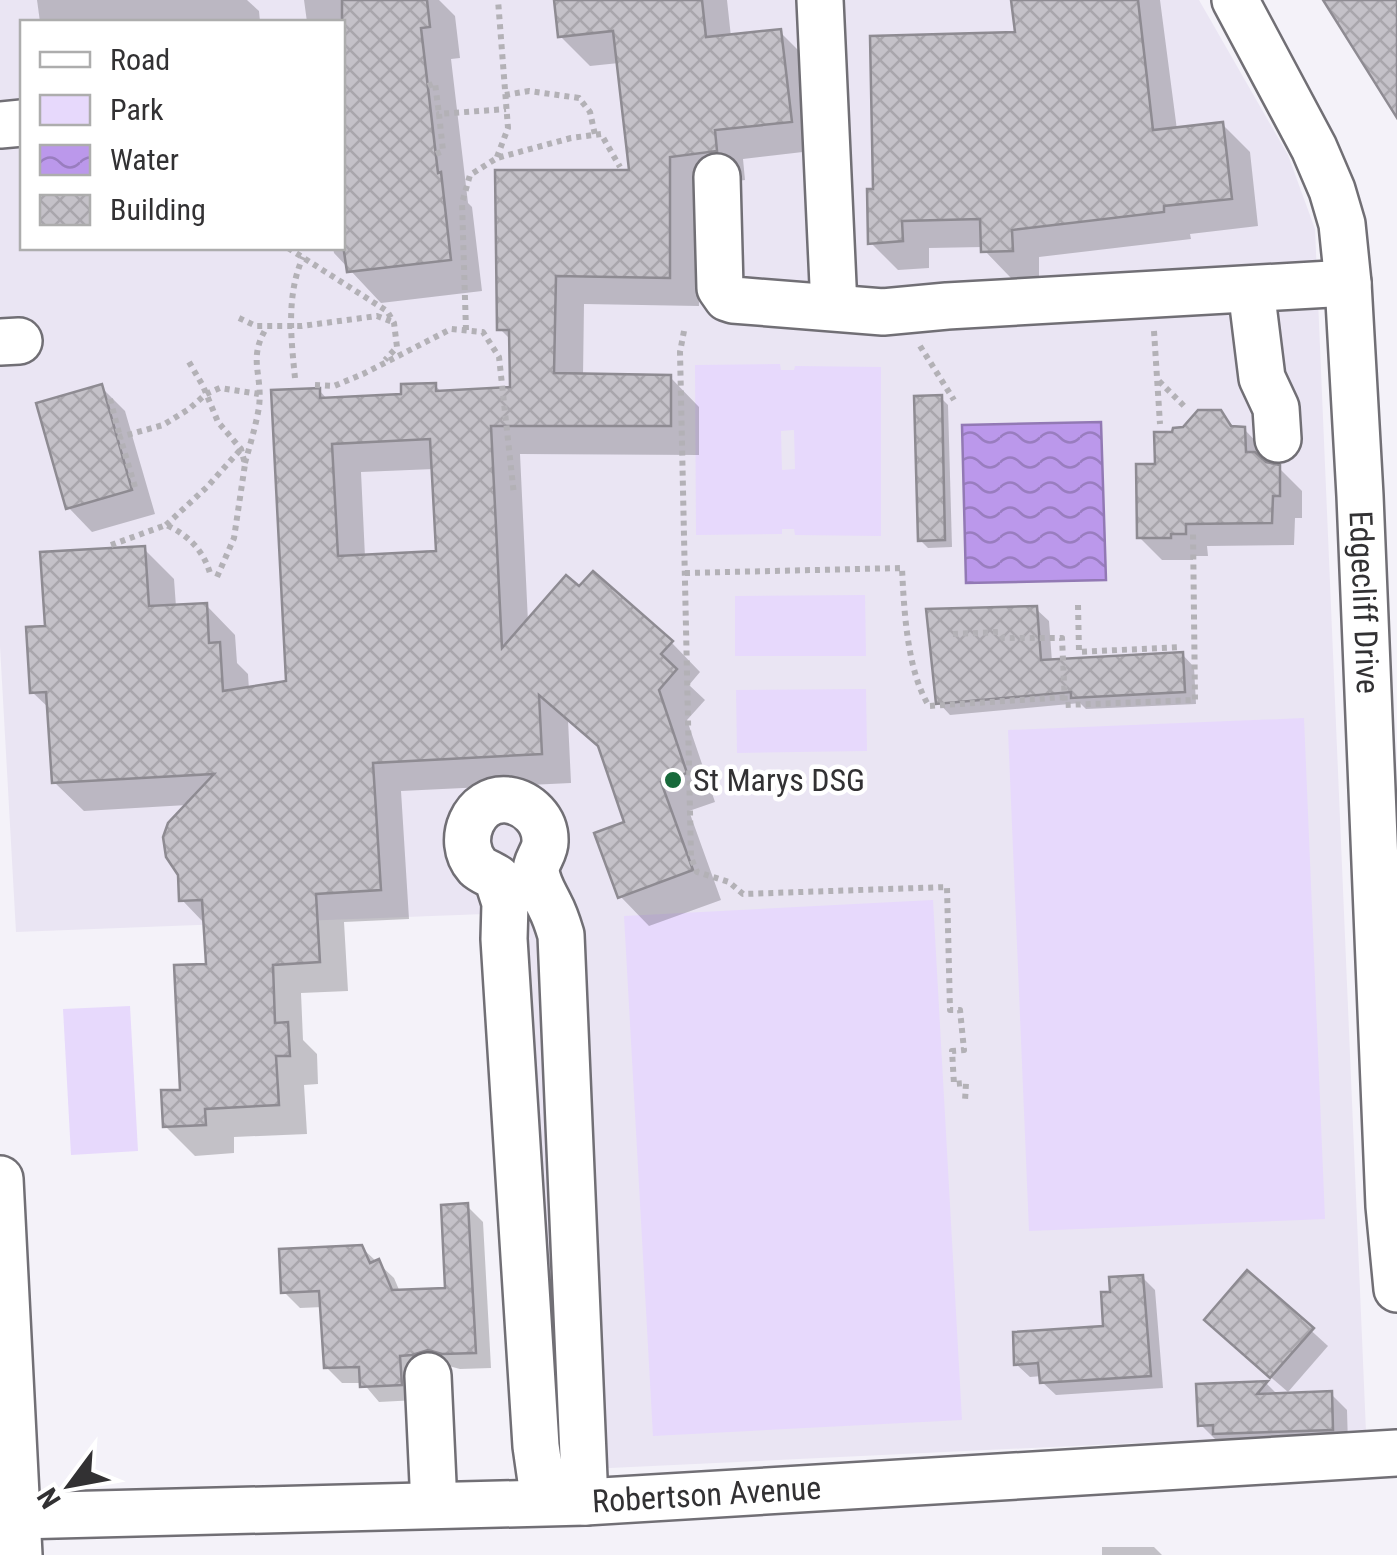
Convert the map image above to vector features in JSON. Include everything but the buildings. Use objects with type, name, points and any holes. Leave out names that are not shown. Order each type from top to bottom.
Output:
[{"type":"street","points":[[820,0],[834,307]]},
{"type":"street","name":"Edgecliff Drive","points":[[1234,0],[1314,148],[1342,224],[1348,283],[1389,1206],[1397,1289]]},
{"type":"street","points":[[718,177],[719,280],[722,293],[732,300],[883,312],[1348,283]]},
{"type":"street","points":[[1251,289],[1262,378],[1276,408],[1278,439]]},
{"type":"street","points":[[504,799],[525,805],[541,820],[546,843],[535,867],[561,935],[564,1502],[536,1446],[504,939],[505,903],[497,878],[478,866],[467,846],[469,824],[483,806],[504,799]]},
{"type":"street","points":[[0,1179],[18,1536]]},
{"type":"street","points":[[428,1376],[434,1505]]},
{"type":"street","name":"Robertson Avenue","points":[[18,1536],[434,1505],[564,1502],[1397,1453]]},
{"type":"path","points":[[497,158],[508,128],[498,0]]},
{"type":"path","points":[[428,86],[436,84],[443,151],[436,154]]},
{"type":"path","points":[[505,96],[529,91],[580,98],[590,112],[595,135]]},
{"type":"path","points":[[439,114],[506,109]]},
{"type":"path","points":[[466,330],[462,203],[470,176],[497,158],[601,134],[620,168]]},
{"type":"path","points":[[291,250],[388,311],[397,346],[381,365]]},
{"type":"path","points":[[294,378],[290,326],[294,281],[303,257]]},
{"type":"path","points":[[1151,296],[1160,424]]},
{"type":"path","points":[[239,318],[256,326],[378,316],[394,323]]},
{"type":"path","points":[[166,525],[179,530],[199,548],[214,577],[234,538],[245,464],[259,407],[257,342],[267,326]]},
{"type":"path","points":[[315,385],[334,386],[451,329],[483,332],[499,357],[514,495]]},
{"type":"path","points":[[684,332],[680,352],[692,858],[696,872],[729,882],[742,894],[946,887],[950,1010],[960,1010],[964,1050],[952,1050],[954,1084],[966,1083],[965,1101]]},
{"type":"path","points":[[916,340],[954,400]]},
{"type":"path","points":[[189,362],[218,422],[240,449],[245,464]]},
{"type":"path","points":[[1157,380],[1186,408]]},
{"type":"path","points":[[120,437],[163,425],[220,388],[259,394]]},
{"type":"path","points":[[110,399],[134,487]]},
{"type":"path","points":[[111,545],[166,525],[207,488],[240,449]]},
{"type":"path","points":[[953,634],[999,632],[1003,638],[1062,638],[1066,705],[1195,700],[1193,531]]},
{"type":"path","points":[[685,572],[902,568],[905,619],[920,691],[929,706],[1066,697]]},
{"type":"path","points":[[1078,605],[1080,652]]},
{"type":"path","points":[[1064,652],[1180,647]]},
{"type":"shaded area","name":"St Marys DSG","points":[[0,0],[1199,0],[1288,155],[1315,229],[1366,1432],[525,1472],[485,914],[16,932],[0,646]]},
{"type":"green space","points":[[780,364],[781,370],[794,370],[795,366],[881,367],[881,536],[795,535],[794,529],[782,529],[782,534],[696,535],[695,365]],"holes":[[[794,430],[795,469],[782,470],[781,431]]]},
{"type":"green space","points":[[865,595],[866,656],[735,656],[735,596]]},
{"type":"green space","points":[[866,689],[867,751],[737,753],[736,690]]},
{"type":"green space","points":[[1304,718],[1325,1219],[1029,1231],[1008,730]]},
{"type":"green space","points":[[933,900],[962,1420],[653,1436],[624,916]]},
{"type":"green space","points":[[130,1006],[138,1151],[71,1155],[63,1009]]},
{"type":"water","points":[[1101,422],[1106,580],[966,583],[962,425]]},
{"type":"place","name":"St Marys DSG","points":[[673,780]]}]
